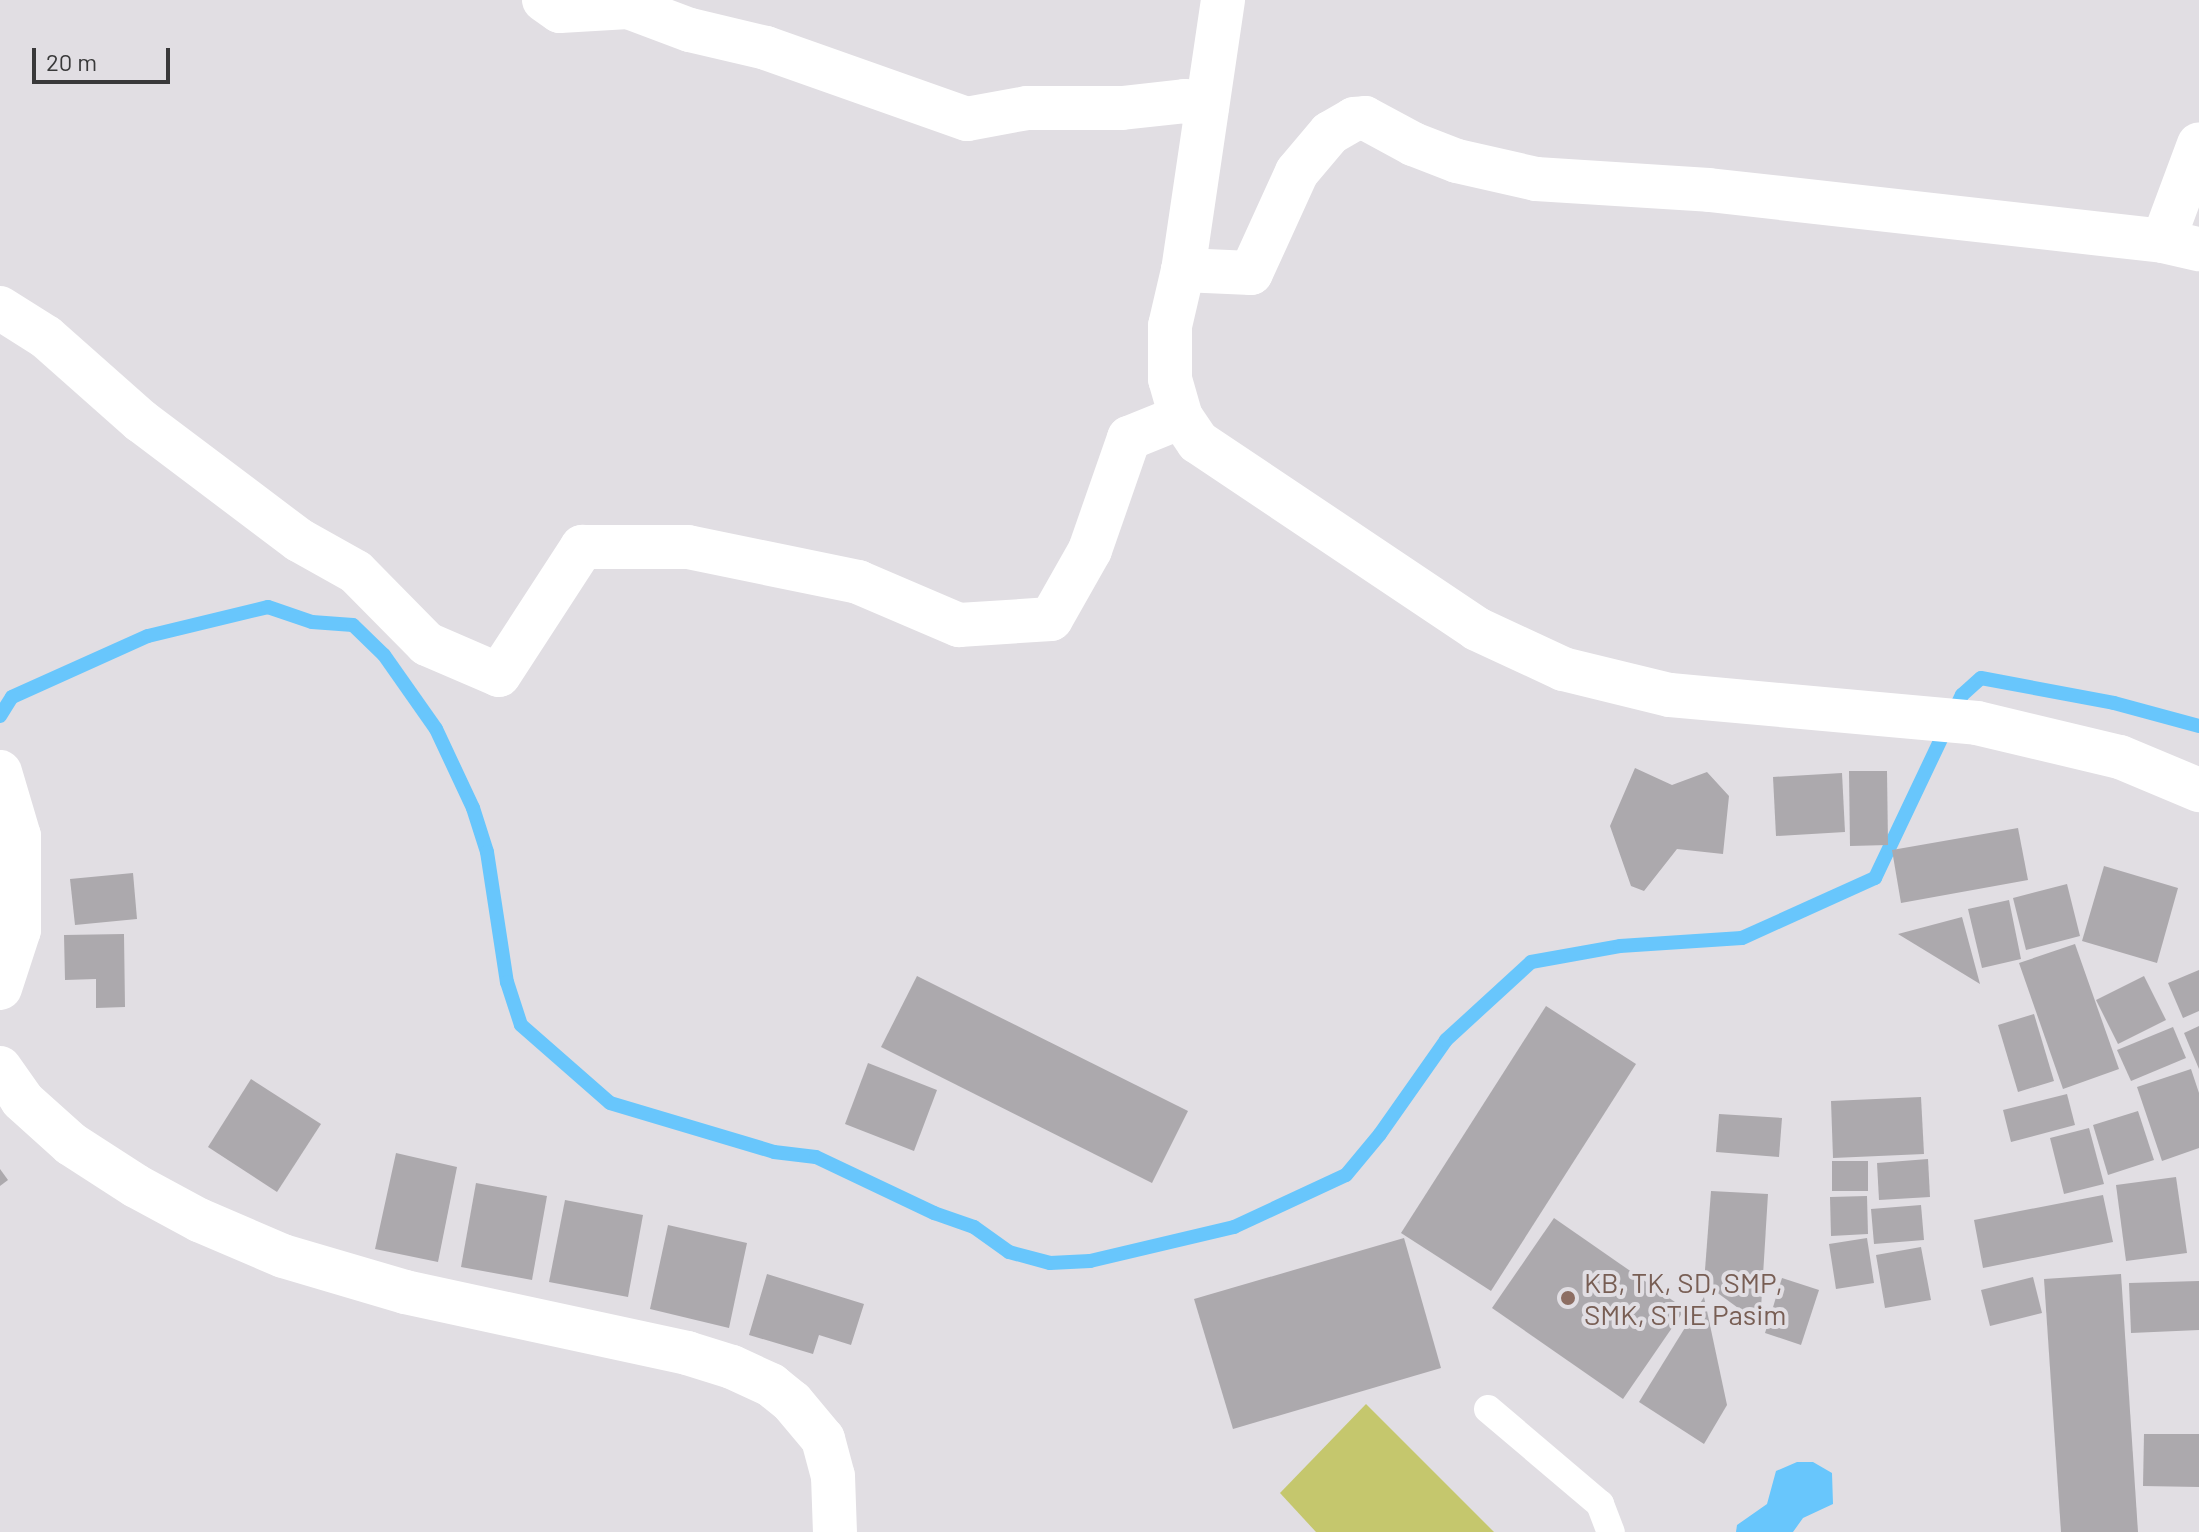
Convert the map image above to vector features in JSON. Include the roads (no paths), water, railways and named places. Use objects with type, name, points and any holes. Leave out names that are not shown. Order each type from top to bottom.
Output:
[{"type":"street","points":[[544,0],[560,11],[628,7],[690,30],[766,48],[967,119],[1027,108],[1122,108],[1185,101],[1207,109]]},
{"type":"street","points":[[1223,0],[1183,270],[1170,326],[1170,379],[1181,417],[1198,442],[1477,629],[1563,669],[1670,695],[1977,723],[2120,757],[2199,790]]},
{"type":"street","points":[[1183,270],[1251,273],[1297,172],[1330,133],[1354,119],[1365,118],[1413,144],[1457,161],[1536,179],[1709,190],[2181,245],[2199,144]]},
{"type":"street","points":[[0,308],[46,337],[141,421],[299,540],[356,572],[427,644],[499,675],[582,547],[688,547],[812,572],[858,582],[959,625],[1051,619],[1090,550],[1129,438],[1181,417]]},
{"type":"street","points":[[0,772],[19,836],[19,930],[0,988]]},
{"type":"street","points":[[0,1068],[22,1100],[71,1144],[136,1186],[199,1220],[283,1256],[405,1292],[687,1353],[732,1367],[771,1385],[792,1402],[823,1439],[833,1476],[835,1532]]},
{"type":"lane","points":[[1488,1409],[1600,1504],[1611,1532]]},
{"type":"water","points":[[1797,1462],[1813,1462],[1832,1473],[1833,1504],[1803,1518],[1793,1532],[1736,1532],[1737,1525],[1767,1504],[1776,1471]]},
{"type":"waterway","points":[[0,716],[12,697],[148,636],[268,607],[312,622],[353,625],[384,655],[436,729],[473,808],[487,852],[507,982],[521,1025],[610,1103],[774,1152],[816,1157],[934,1213],[974,1227],[1009,1252],[1050,1263],[1090,1261],[1234,1227],[1346,1175],[1380,1134],[1446,1040],[1531,962],[1620,946],[1742,938],[1875,878],[1962,695],[1981,678],[2114,703],[2199,726]]},
{"type":"place","name":"KB, TK, SD, SMP, SMK, STIE Pasim","points":[[1568,1298]]}]
